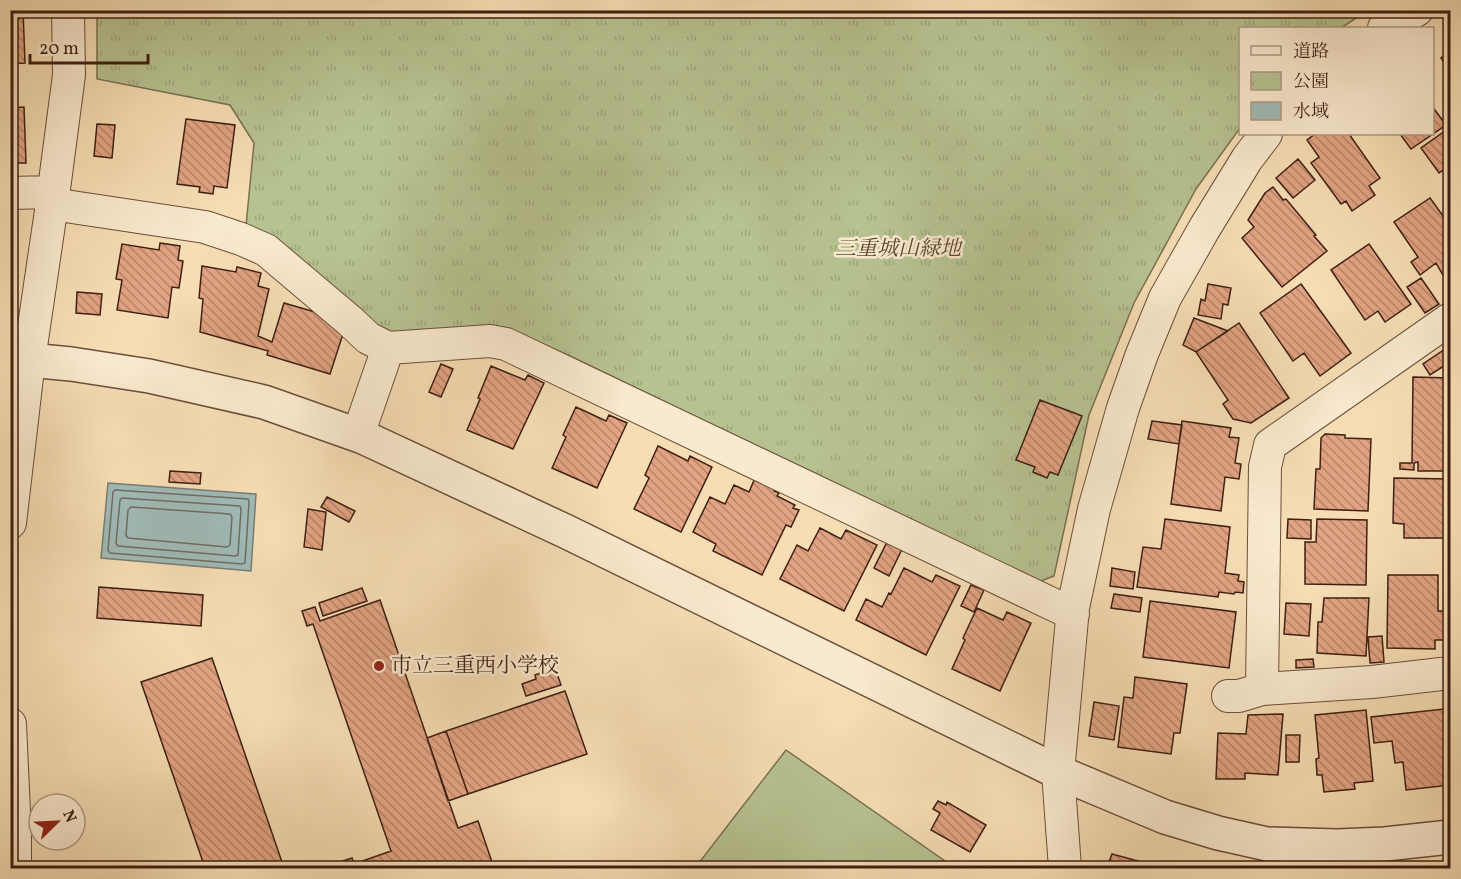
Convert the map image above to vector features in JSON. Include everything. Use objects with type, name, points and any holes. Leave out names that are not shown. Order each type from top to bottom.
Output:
[{"type":"street","points":[[11,521],[20,360],[53,198],[69,75],[68,10]]},
{"type":"street","points":[[1386,27],[1417,10]]},
{"type":"street","points":[[1065,868],[1058,772],[1073,614],[1094,509],[1123,408],[1165,298],[1247,159],[1265,135]]},
{"type":"street","points":[[10,193],[53,198],[205,228],[241,239],[266,250],[368,338],[388,348],[489,341],[506,344],[1073,614]]},
{"type":"street","points":[[1262,689],[1265,468],[1270,445],[1450,319]]},
{"type":"street","points":[[358,435],[388,348]]},
{"type":"street","points":[[20,360],[70,364],[149,376],[205,388],[264,402],[358,435],[565,531],[1058,772],[1165,817],[1218,833],[1268,844],[1337,846],[1385,844],[1450,837]]},
{"type":"street","points":[[1228,696],[1239,696],[1262,689],[1372,682],[1450,673]]},
{"type":"street","points":[[10,724],[15,868]]},
{"type":"green space","name":"三重城山緑地","points":[[97,11],[1367,11],[1343,27],[1239,27],[1239,129],[1196,189],[1134,303],[1089,415],[1054,576],[1039,582],[516,332],[393,335],[377,329],[246,226],[254,143],[230,105],[97,79]]},
{"type":"green space","points":[[786,750],[955,868],[695,868]]},
{"type":"water","points":[[108,483],[256,494],[251,571],[101,558]]},
{"type":"building","points":[[10,10],[23,10],[25,63],[10,64]]},
{"type":"building","points":[[1450,51],[1450,72],[1441,58]]},
{"type":"building","points":[[24,107],[26,163],[10,163],[10,108]]},
{"type":"building","points":[[1434,109],[1446,125],[1434,133]]},
{"type":"building","points":[[186,119],[235,125],[227,188],[214,186],[213,194],[199,192],[200,187],[177,184]]},
{"type":"building","points":[[97,124],[115,125],[112,158],[94,156]]},
{"type":"building","points":[[1449,128],[1450,165],[1439,173],[1421,148]]},
{"type":"building","points":[[1314,135],[1350,135],[1380,178],[1369,186],[1375,195],[1352,211],[1346,201],[1341,204],[1311,163],[1319,157],[1307,140]]},
{"type":"building","points":[[1401,135],[1431,135],[1411,149]]},
{"type":"building","points":[[1298,159],[1315,180],[1293,198],[1276,178]]},
{"type":"building","points":[[1273,187],[1283,200],[1286,199],[1327,251],[1282,287],[1242,238],[1254,227],[1248,220],[1265,193]]},
{"type":"building","points":[[1430,198],[1443,216],[1445,213],[1450,221],[1450,273],[1444,277],[1436,263],[1420,275],[1411,262],[1418,257],[1394,222]]},
{"type":"building","points":[[160,243],[180,246],[178,260],[183,261],[179,288],[172,287],[168,318],[117,310],[122,280],[116,279],[122,244],[159,250]]},
{"type":"building","points":[[1369,244],[1411,304],[1385,322],[1378,311],[1365,320],[1331,270]]},
{"type":"building","points":[[202,266],[236,272],[237,267],[261,273],[258,286],[269,289],[258,336],[272,342],[284,303],[322,314],[321,317],[343,334],[330,374],[267,355],[268,351],[200,332],[203,299],[199,298]]},
{"type":"building","points":[[1421,278],[1439,304],[1425,313],[1407,287]]},
{"type":"building","points":[[1208,284],[1231,288],[1228,305],[1223,304],[1221,319],[1198,315],[1201,299],[1205,301]]},
{"type":"building","points":[[1301,284],[1351,353],[1320,376],[1304,353],[1293,361],[1260,313]]},
{"type":"building","points":[[77,292],[102,294],[100,315],[76,313]]},
{"type":"building","points":[[1194,318],[1228,331],[1196,352],[1183,345]]},
{"type":"building","points":[[1239,323],[1289,398],[1251,423],[1233,419],[1223,404],[1228,400],[1196,352]]},
{"type":"building","points":[[1445,349],[1450,362],[1430,375],[1423,364]]},
{"type":"building","points":[[441,364],[453,369],[441,397],[429,392]]},
{"type":"building","points":[[491,366],[525,380],[528,375],[544,383],[513,449],[467,430]]},
{"type":"building","points":[[1413,377],[1450,378],[1450,471],[1418,471],[1418,462],[1414,463],[1414,470],[1400,469],[1400,463],[1412,463]]},
{"type":"building","points":[[1040,400],[1082,416],[1058,475],[1050,472],[1047,478],[1033,472],[1035,467],[1016,460]]},
{"type":"building","points":[[576,407],[606,421],[609,415],[627,423],[597,488],[552,468],[566,437],[563,435]]},
{"type":"building","points":[[1152,421],[1182,425],[1179,444],[1148,439]]},
{"type":"building","points":[[1182,421],[1231,428],[1229,437],[1239,438],[1235,463],[1241,464],[1239,479],[1225,477],[1221,511],[1171,504]]},
{"type":"building","points":[[1325,434],[1345,435],[1345,438],[1371,439],[1368,511],[1314,509],[1316,469],[1320,469],[1321,438]]},
{"type":"building","points":[[658,446],[688,461],[690,456],[712,467],[681,532],[634,509],[649,478],[645,475]]},
{"type":"building","points":[[170,471],[201,473],[200,484],[169,482]]},
{"type":"building","points":[[755,478],[777,488],[774,491],[779,493],[777,496],[795,505],[793,508],[799,510],[791,527],[786,525],[762,575],[713,551],[716,544],[693,532],[710,497],[725,504],[734,485],[749,492]]},
{"type":"building","points":[[1394,478],[1450,479],[1450,538],[1404,538],[1404,524],[1393,523]]},
{"type":"building","points":[[327,497],[355,511],[349,522],[321,507]]},
{"type":"building","points":[[308,509],[326,512],[322,550],[304,547]]},
{"type":"building","points":[[1165,519],[1230,527],[1225,573],[1239,575],[1238,581],[1244,582],[1243,593],[1219,592],[1218,597],[1137,587],[1143,547],[1161,549]]},
{"type":"building","points":[[1288,519],[1311,520],[1311,539],[1287,538]]},
{"type":"building","points":[[1317,519],[1367,520],[1366,585],[1305,584],[1305,542],[1316,542]]},
{"type":"building","points":[[820,528],[841,539],[846,530],[877,545],[844,611],[780,579],[797,545],[808,551]]},
{"type":"building","points":[[888,540],[903,547],[889,576],[874,568]]},
{"type":"building","points":[[904,568],[932,582],[936,575],[960,586],[926,655],[856,620],[866,599],[882,607]]},
{"type":"building","points":[[1112,568],[1135,572],[1133,589],[1110,586]]},
{"type":"building","points":[[1445,573],[1450,573],[1450,604],[1445,604]]},
{"type":"building","points":[[1388,575],[1438,575],[1438,611],[1450,611],[1450,640],[1435,640],[1435,649],[1387,648]]},
{"type":"building","points":[[971,585],[984,590],[974,612],[961,606]]},
{"type":"building","points":[[99,587],[203,595],[201,626],[97,618]]},
{"type":"building","points":[[362,588],[367,601],[323,616],[319,603]]},
{"type":"building","points":[[1114,594],[1142,598],[1140,612],[1111,608]]},
{"type":"building","points":[[1324,598],[1369,598],[1366,656],[1317,653],[1318,622],[1322,622]]},
{"type":"building","points":[[380,600],[458,828],[478,821],[494,868],[321,868],[352,858],[354,864],[391,851],[313,624],[307,626],[302,611],[315,607],[320,621]]},
{"type":"building","points":[[1150,601],[1236,612],[1229,668],[1143,657]]},
{"type":"building","points":[[1286,603],[1311,604],[1309,636],[1284,634]]},
{"type":"building","points":[[977,608],[1003,620],[1007,612],[1031,623],[1000,691],[952,669]]},
{"type":"building","points":[[1382,636],[1384,662],[1370,663],[1368,637]]},
{"type":"building","points":[[212,658],[284,868],[205,868],[141,682]]},
{"type":"building","points":[[1313,659],[1314,667],[1296,668],[1296,660]]},
{"type":"building","points":[[555,668],[561,685],[526,696],[522,684],[536,679],[535,675]]},
{"type":"building","points":[[1135,677],[1187,684],[1180,733],[1174,733],[1171,754],[1118,747],[1124,697],[1133,698]]},
{"type":"building","points":[[565,691],[587,754],[468,794],[446,731]]},
{"type":"building","points":[[1094,702],[1119,706],[1114,740],[1089,736]]},
{"type":"building","points":[[1444,709],[1450,785],[1406,790],[1403,762],[1395,763],[1392,741],[1374,743],[1371,717]]},
{"type":"building","points":[[1366,710],[1373,781],[1354,783],[1355,789],[1324,792],[1322,775],[1317,775],[1316,759],[1319,758],[1315,715]]},
{"type":"building","points":[[1283,714],[1278,775],[1245,773],[1245,779],[1216,779],[1218,733],[1246,734],[1248,715]]},
{"type":"building","points":[[446,731],[468,794],[448,801],[427,738]]},
{"type":"building","points":[[1286,735],[1300,735],[1299,762],[1286,762]]},
{"type":"building","points":[[938,801],[946,805],[947,802],[986,825],[970,852],[931,830],[940,813],[933,809]]},
{"type":"building","points":[[1112,854],[1164,868],[1108,868]]},
{"type":"place","name":"市立三重西小学校","points":[[379,666]]}]
